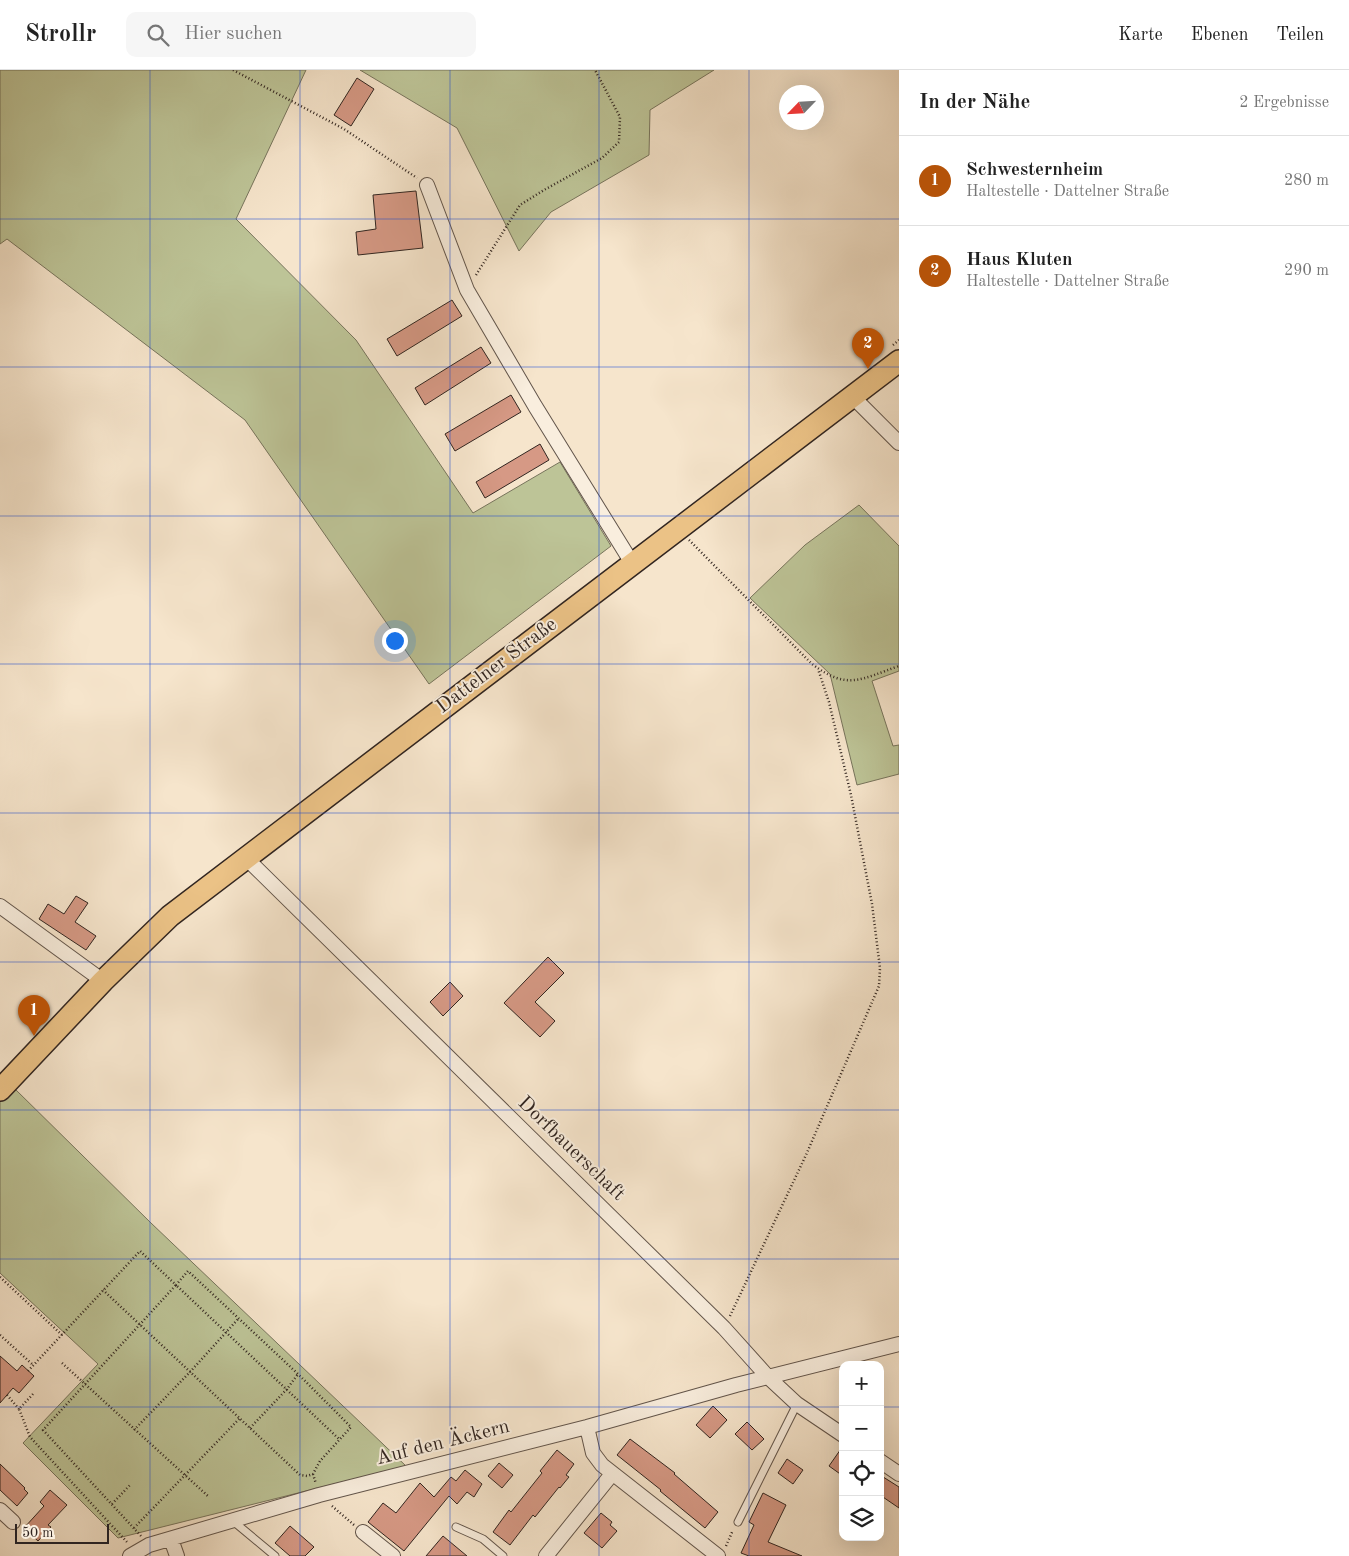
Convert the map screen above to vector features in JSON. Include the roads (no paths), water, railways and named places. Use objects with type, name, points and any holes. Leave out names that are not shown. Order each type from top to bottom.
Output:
[{"type":"main road","name":"Dattelner Straße","points":[[0,1090],[159,925],[201,891],[899,361]]},
{"type":"street","points":[[427,184],[467,290],[535,406],[632,564]]},
{"type":"street","points":[[853,397],[899,442]]},
{"type":"street","name":"Dorfbauerschaft","points":[[246,858],[724,1328],[768,1377],[797,1404],[839,1432]]},
{"type":"street","points":[[0,906],[103,981]]},
{"type":"street","points":[[768,1377],[899,1344]]},
{"type":"street","name":"Auf den Äckern","points":[[130,1556],[149,1545],[319,1496],[587,1427],[768,1377]]},
{"type":"street","points":[[587,1427],[593,1453],[602,1465],[721,1552]]},
{"type":"street","points":[[884,1464],[899,1474]]},
{"type":"street","points":[[546,1556],[612,1474]]},
{"type":"street","points":[[0,1510],[13,1522]]},
{"type":"street","points":[[363,1532],[393,1556]]},
{"type":"street","points":[[171,1539],[177,1556]]},
{"type":"lane","points":[[738,1522],[797,1404]]},
{"type":"lane","points":[[233,1521],[275,1556]]},
{"type":"lane","points":[[456,1527],[483,1539],[503,1556]]},
{"type":"place","name":"Haus Kluten","points":[[868,369]]},
{"type":"place","name":"Schwesternheim","points":[[34,1036]]}]
